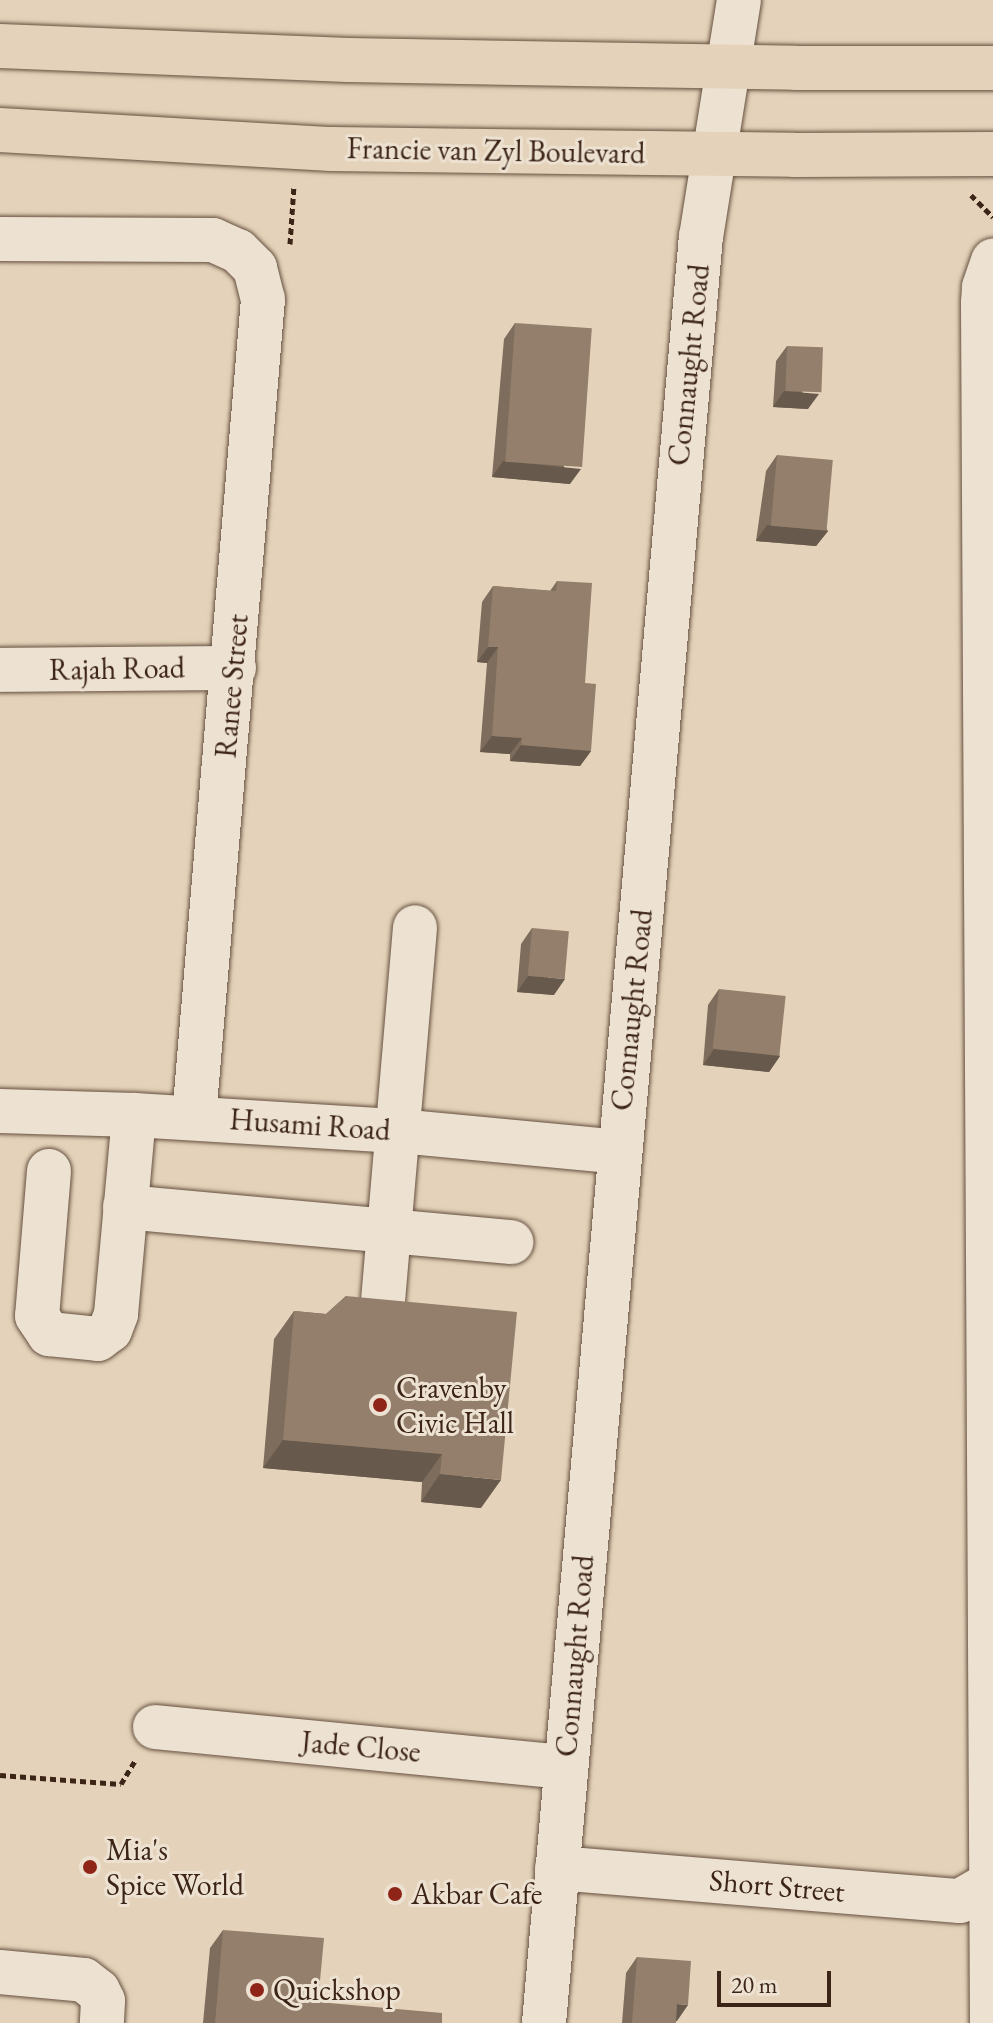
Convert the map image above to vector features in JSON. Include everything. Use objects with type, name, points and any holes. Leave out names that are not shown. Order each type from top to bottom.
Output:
[{"type":"main road","points":[[0,46],[334,60],[993,68]]},
{"type":"main road","name":"Francie van Zyl Boulevard","points":[[0,130],[331,149],[993,154]]},
{"type":"street","name":"Connaught Road","points":[[544,2023],[701,237],[739,0]]},
{"type":"street","name":"Ranee Street","points":[[0,239],[198,238],[227,246],[246,258],[259,281],[265,317],[194,1118]]},
{"type":"street","points":[[992,2023],[990,639],[983,303],[984,287],[993,261]]},
{"type":"street","name":"Rajah Road","points":[[0,670],[234,668]]},
{"type":"street","points":[[383,1301],[415,927]]},
{"type":"street","name":"Husami Road","points":[[0,1111],[194,1118],[398,1131],[619,1152]]},
{"type":"street","points":[[49,1171],[37,1316],[49,1334],[91,1340],[110,1330],[116,1314],[134,1115]]},
{"type":"street","points":[[125,1207],[511,1242]]},
{"type":"street","name":"Jade Close","points":[[155,1727],[566,1767]]},
{"type":"street","name":"Short Street","points":[[557,1868],[960,1901],[993,1882]]},
{"type":"street","points":[[0,1972],[84,1980],[98,1991],[103,2001],[102,2023]]},
{"type":"path","points":[[289,256],[294,184]]},
{"type":"path","points":[[962,185],[993,217]]},
{"type":"path","points":[[0,1775],[121,1784],[155,1727]]},
{"type":"building","points":[[515,323],[592,328],[582,467],[505,462]]},
{"type":"building","points":[[787,346],[823,347],[821,392],[785,391]]},
{"type":"building","points":[[777,455],[833,460],[827,531],[771,526]]},
{"type":"building","points":[[557,581],[592,583],[585,683],[596,684],[591,751],[521,745],[522,738],[492,736],[498,647],[488,647],[493,586],[556,591]]},
{"type":"building","points":[[532,928],[569,931],[565,979],[528,976]]},
{"type":"building","points":[[719,989],[786,996],[779,1056],[713,1049]]},
{"type":"building","name":"Cravenby Civic Hall","points":[[346,1296],[517,1312],[501,1480],[440,1474],[442,1454],[283,1440],[294,1311],[326,1314]]},
{"type":"building","points":[[223,1930],[324,1938],[318,2002],[442,2013],[442,2023],[215,2023]]},
{"type":"building","points":[[637,1957],[691,1961],[688,2005],[677,2004],[676,2023],[632,2023]]},
{"type":"place","name":"Cravenby Civic Hall","points":[[380,1405]]},
{"type":"place","name":"Mia's Spice World","points":[[90,1867]]},
{"type":"place","name":"Akbar Cafe","points":[[395,1894]]},
{"type":"place","name":"Quickshop","points":[[257,1990]]}]
